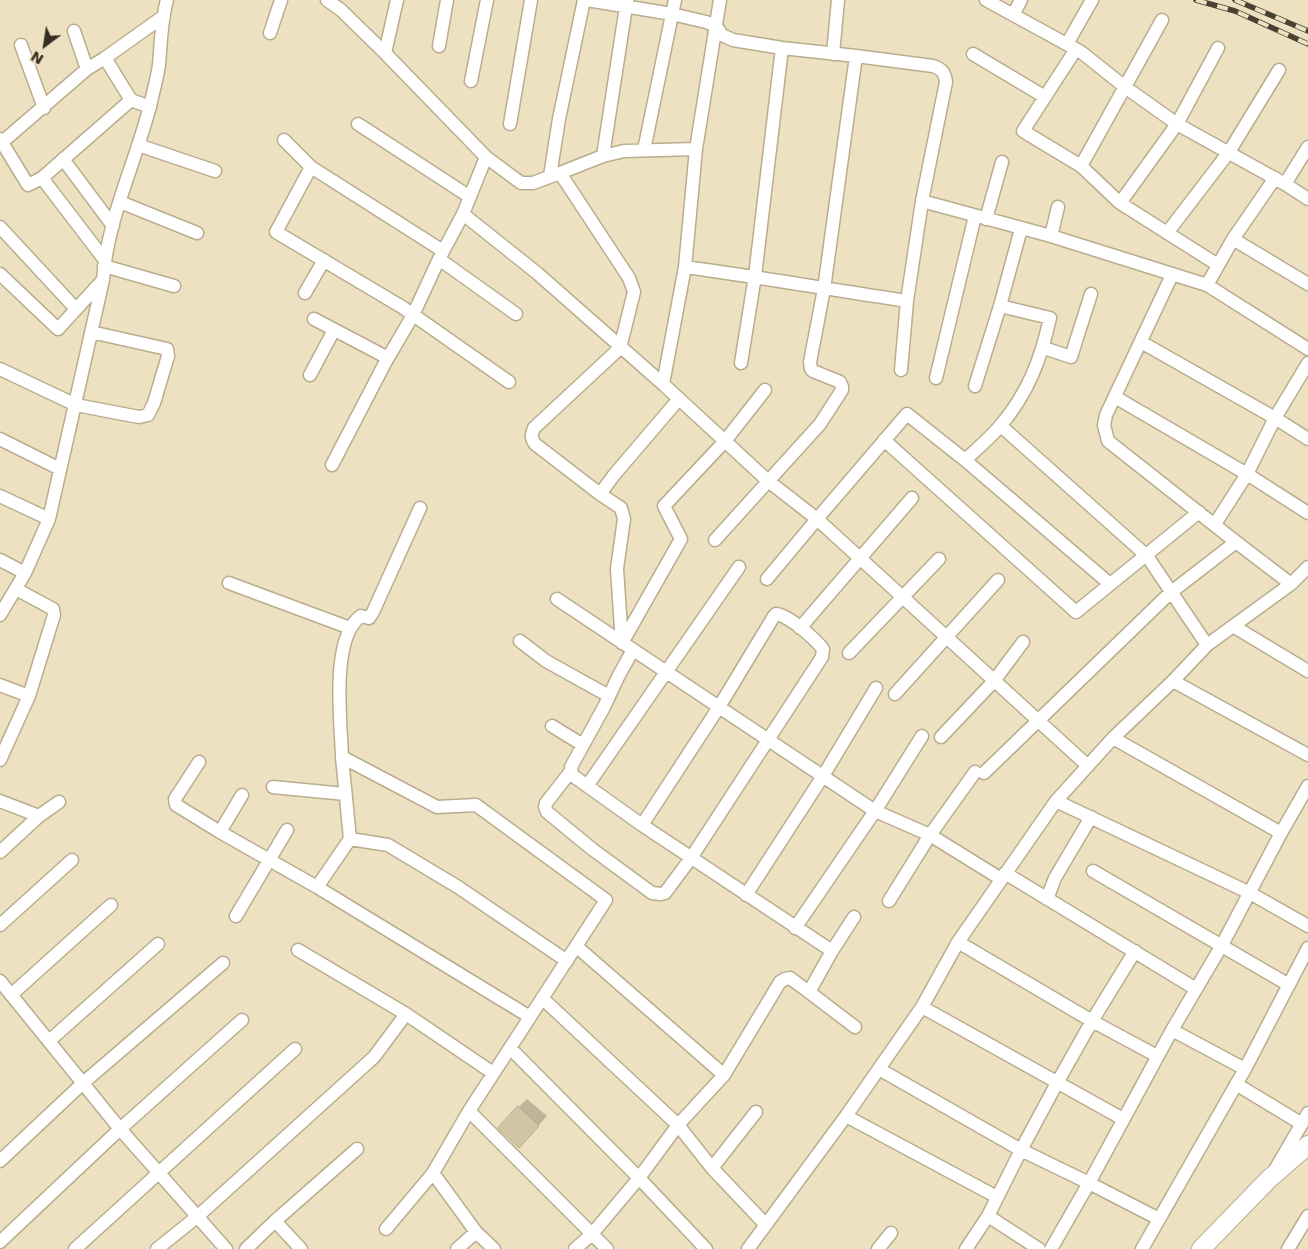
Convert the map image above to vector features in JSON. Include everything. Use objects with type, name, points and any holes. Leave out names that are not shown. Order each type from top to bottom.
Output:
[{"type":"street","points":[[0,615],[16,589],[49,519],[103,280],[104,262],[112,226],[150,107],[158,67],[167,0]]},
{"type":"street","points":[[270,33],[281,0]]},
{"type":"street","points":[[327,0],[341,10],[385,53],[486,157],[521,183],[533,183],[603,156],[624,151],[696,149]]},
{"type":"street","points":[[385,53],[396,0]]},
{"type":"street","points":[[439,46],[447,0]]},
{"type":"street","points":[[471,81],[487,0]]},
{"type":"street","points":[[510,124],[531,0]]},
{"type":"street","points":[[628,646],[616,569],[624,519],[620,508],[535,444],[531,438],[534,428],[620,348],[634,292],[629,278],[555,175],[559,118],[586,0],[626,3],[706,22],[716,26],[722,35],[732,40],[782,48],[933,66],[941,69],[945,74],[946,82],[922,202],[907,301],[901,370]]},
{"type":"street","points":[[644,150],[675,0]]},
{"type":"street","points":[[663,384],[685,268],[696,149],[720,0]]},
{"type":"street","points":[[833,54],[838,0]]},
{"type":"street","points":[[986,0],[1071,46],[1178,124],[1230,152],[1308,199]]},
{"type":"street","points":[[1013,15],[1021,0]]},
{"type":"street","points":[[1092,0],[1045,97],[1023,131],[1081,166],[1120,203],[1218,265]]},
{"type":"street","points":[[603,156],[626,3]]},
{"type":"street","points":[[131,100],[42,178],[28,185],[1,142],[44,108],[87,68],[105,58],[164,16]]},
{"type":"street","points":[[1081,166],[1162,20]]},
{"type":"street","points":[[74,31],[87,68]]},
{"type":"street","points":[[22,45],[44,108]]},
{"type":"street","points":[[741,363],[755,276],[782,48]]},
{"type":"street","points":[[1120,203],[1178,124],[1218,48]]},
{"type":"street","points":[[973,54],[1045,97]]},
{"type":"street","points":[[715,540],[767,480],[820,424],[842,390],[840,382],[813,372],[810,366],[824,289],[856,56]]},
{"type":"street","points":[[105,58],[131,100],[150,107]]},
{"type":"street","points":[[1167,233],[1230,152],[1279,70]]},
{"type":"street","points":[[358,124],[470,197]]},
{"type":"street","points":[[284,140],[311,167],[441,255],[516,314]]},
{"type":"street","points":[[138,145],[216,171]]},
{"type":"street","points":[[1207,285],[1232,239],[1308,147]]},
{"type":"street","points":[[332,465],[388,358],[413,315],[441,255],[463,214],[486,157]]},
{"type":"street","points":[[63,160],[112,226]]},
{"type":"street","points":[[936,378],[980,218],[1002,162]]},
{"type":"street","points":[[311,167],[276,232],[413,315],[509,382]]},
{"type":"street","points":[[42,178],[104,262],[174,286]]},
{"type":"street","points":[[120,202],[197,233]]},
{"type":"street","points":[[922,202],[1051,236],[1207,285],[1308,349]]},
{"type":"street","points":[[1051,236],[1058,207]]},
{"type":"street","points":[[463,214],[537,273],[663,384],[678,400],[767,480],[816,519],[1088,766]]},
{"type":"street","points":[[0,228],[76,309]]},
{"type":"street","points":[[975,386],[1021,229]]},
{"type":"street","points":[[1232,239],[1308,284]]},
{"type":"street","points":[[305,293],[324,260]]},
{"type":"street","points":[[685,268],[755,276],[824,289],[907,301]]},
{"type":"street","points":[[0,274],[58,329],[103,280]]},
{"type":"street","points":[[1172,275],[1106,415],[1104,425],[1108,441],[1291,584]]},
{"type":"street","points":[[1044,348],[1071,357],[1091,294]]},
{"type":"street","points":[[965,460],[1000,426],[1026,390],[1044,348],[1050,318],[1000,306]]},
{"type":"street","points":[[314,319],[388,358]]},
{"type":"street","points":[[310,375],[334,330]]},
{"type":"street","points":[[0,369],[76,405],[139,417],[148,415],[154,403],[168,356],[167,349],[91,332]]},
{"type":"street","points":[[1141,342],[1275,418],[1308,439]]},
{"type":"street","points":[[1215,524],[1247,474],[1275,418],[1308,363]]},
{"type":"street","points":[[642,825],[720,707],[774,616],[779,614],[800,628],[820,646],[824,653],[691,858],[664,893],[652,893],[592,849],[547,812],[546,803],[570,771],[570,767],[609,696],[628,646],[681,539],[664,506],[725,441],[765,390]]},
{"type":"street","points":[[1115,397],[1247,474],[1308,514]]},
{"type":"street","points":[[600,494],[678,400]]},
{"type":"street","points":[[767,579],[907,414],[965,460],[1110,584]]},
{"type":"street","points":[[1000,426],[1147,556],[1207,645]]},
{"type":"street","points":[[0,439],[60,468]]},
{"type":"street","points":[[884,440],[1076,612],[1200,512]]},
{"type":"street","points":[[0,496],[49,519]]},
{"type":"street","points":[[800,628],[912,498]]},
{"type":"street","points":[[317,887],[350,839],[342,757],[340,664],[350,628],[355,620],[361,616],[369,618],[373,612],[420,508]]},
{"type":"street","points":[[889,901],[930,835],[979,773],[1038,720],[1170,592],[1236,542]]},
{"type":"street","points":[[848,653],[939,558]]},
{"type":"street","points":[[0,560],[24,573]]},
{"type":"street","points":[[587,786],[739,567]]},
{"type":"street","points":[[748,1249],[846,1116],[922,1007],[958,942],[1056,801],[1114,738],[1207,645],[1291,584],[1308,567]]},
{"type":"street","points":[[895,694],[998,580]]},
{"type":"street","points":[[229,583],[350,628]]},
{"type":"street","points":[[0,760],[29,696],[54,615],[52,609],[16,589]]},
{"type":"street","points":[[557,599],[875,811],[930,835],[1047,899],[1196,989]]},
{"type":"street","points":[[1233,626],[1308,671]]},
{"type":"street","points":[[520,641],[546,660],[609,696]]},
{"type":"street","points":[[941,737],[994,681],[1023,642]]},
{"type":"street","points":[[1173,681],[1308,755]]},
{"type":"street","points":[[0,685],[29,696]]},
{"type":"street","points":[[746,894],[823,776],[876,688]]},
{"type":"street","points":[[552,726],[583,745]]},
{"type":"street","points":[[795,928],[875,811],[922,736]]},
{"type":"street","points":[[1114,738],[1281,833]]},
{"type":"street","points":[[342,757],[438,807],[476,805],[606,900],[493,1073],[433,1173],[386,1229]]},
{"type":"street","points":[[199,762],[175,799],[176,805],[317,887],[530,1017]]},
{"type":"street","points":[[570,771],[572,775],[642,825],[832,951]]},
{"type":"street","points":[[1051,1249],[1089,1183],[1157,1056],[1222,945],[1308,786]]},
{"type":"street","points":[[273,787],[345,794]]},
{"type":"street","points":[[220,832],[242,795]]},
{"type":"street","points":[[0,801],[39,816]]},
{"type":"street","points":[[1056,801],[1250,893],[1308,926]]},
{"type":"street","points":[[0,852],[39,816],[59,802]]},
{"type":"street","points":[[1047,899],[1055,878],[1091,817]]},
{"type":"street","points":[[236,916],[287,830]]},
{"type":"street","points":[[350,839],[388,845],[458,887],[567,961]]},
{"type":"street","points":[[0,926],[72,860]]},
{"type":"street","points":[[1093,871],[1289,985]]},
{"type":"street","points":[[11,995],[111,905]]},
{"type":"street","points":[[809,992],[854,917]]},
{"type":"street","points":[[958,942],[1092,1021],[1157,1056]]},
{"type":"street","points":[[49,1041],[158,944]]},
{"type":"street","points":[[576,946],[724,1075]]},
{"type":"street","points":[[1142,1249],[1245,1069],[1308,948]]},
{"type":"street","points":[[298,950],[406,1014],[493,1073]]},
{"type":"street","points":[[966,1249],[988,1216],[1057,1083],[1134,951]]},
{"type":"street","points":[[0,1161],[83,1083],[223,963]]},
{"type":"street","points":[[575,1249],[592,1234],[639,1178],[678,1126],[724,1075],[780,982],[790,978],[855,1027]]},
{"type":"street","points":[[0,981],[120,1129],[226,1249]]},
{"type":"street","points":[[542,998],[678,1126],[712,1168],[766,1224]]},
{"type":"street","points":[[922,1007],[1123,1119]]},
{"type":"street","points":[[157,1249],[198,1216],[374,1057],[406,1014]]},
{"type":"street","points":[[0,1242],[120,1129],[242,1020]]},
{"type":"street","points":[[1172,1030],[1245,1069]]},
{"type":"street","points":[[510,1048],[639,1178],[706,1249]]},
{"type":"street","points":[[76,1249],[158,1172],[295,1049]]},
{"type":"street","points":[[879,1069],[1021,1150],[1159,1219]]},
{"type":"street","points":[[1236,1084],[1305,1118],[1269,1178]]},
{"type":"street","points":[[469,1111],[607,1249]]},
{"type":"street","points":[[712,1168],[756,1112]]},
{"type":"street","points":[[846,1116],[997,1197]]},
{"type":"street","points":[[1201,1249],[1269,1178],[1308,1145]]},
{"type":"street","points":[[246,1249],[357,1149]]},
{"type":"street","points":[[433,1173],[476,1232],[494,1249]]},
{"type":"street","points":[[988,1216],[1038,1249]]},
{"type":"street","points":[[1288,1249],[1308,1216]]},
{"type":"street","points":[[275,1221],[301,1249]]},
{"type":"street","points":[[457,1249],[476,1232]]},
{"type":"street","points":[[878,1249],[891,1233]]},
{"type":"building","points":[[518,1106],[539,1126],[519,1148],[498,1128]]},
{"type":"railway","points":[[1196,0],[1235,11],[1308,44]]},
{"type":"railway","points":[[1235,0],[1308,31]]}]
